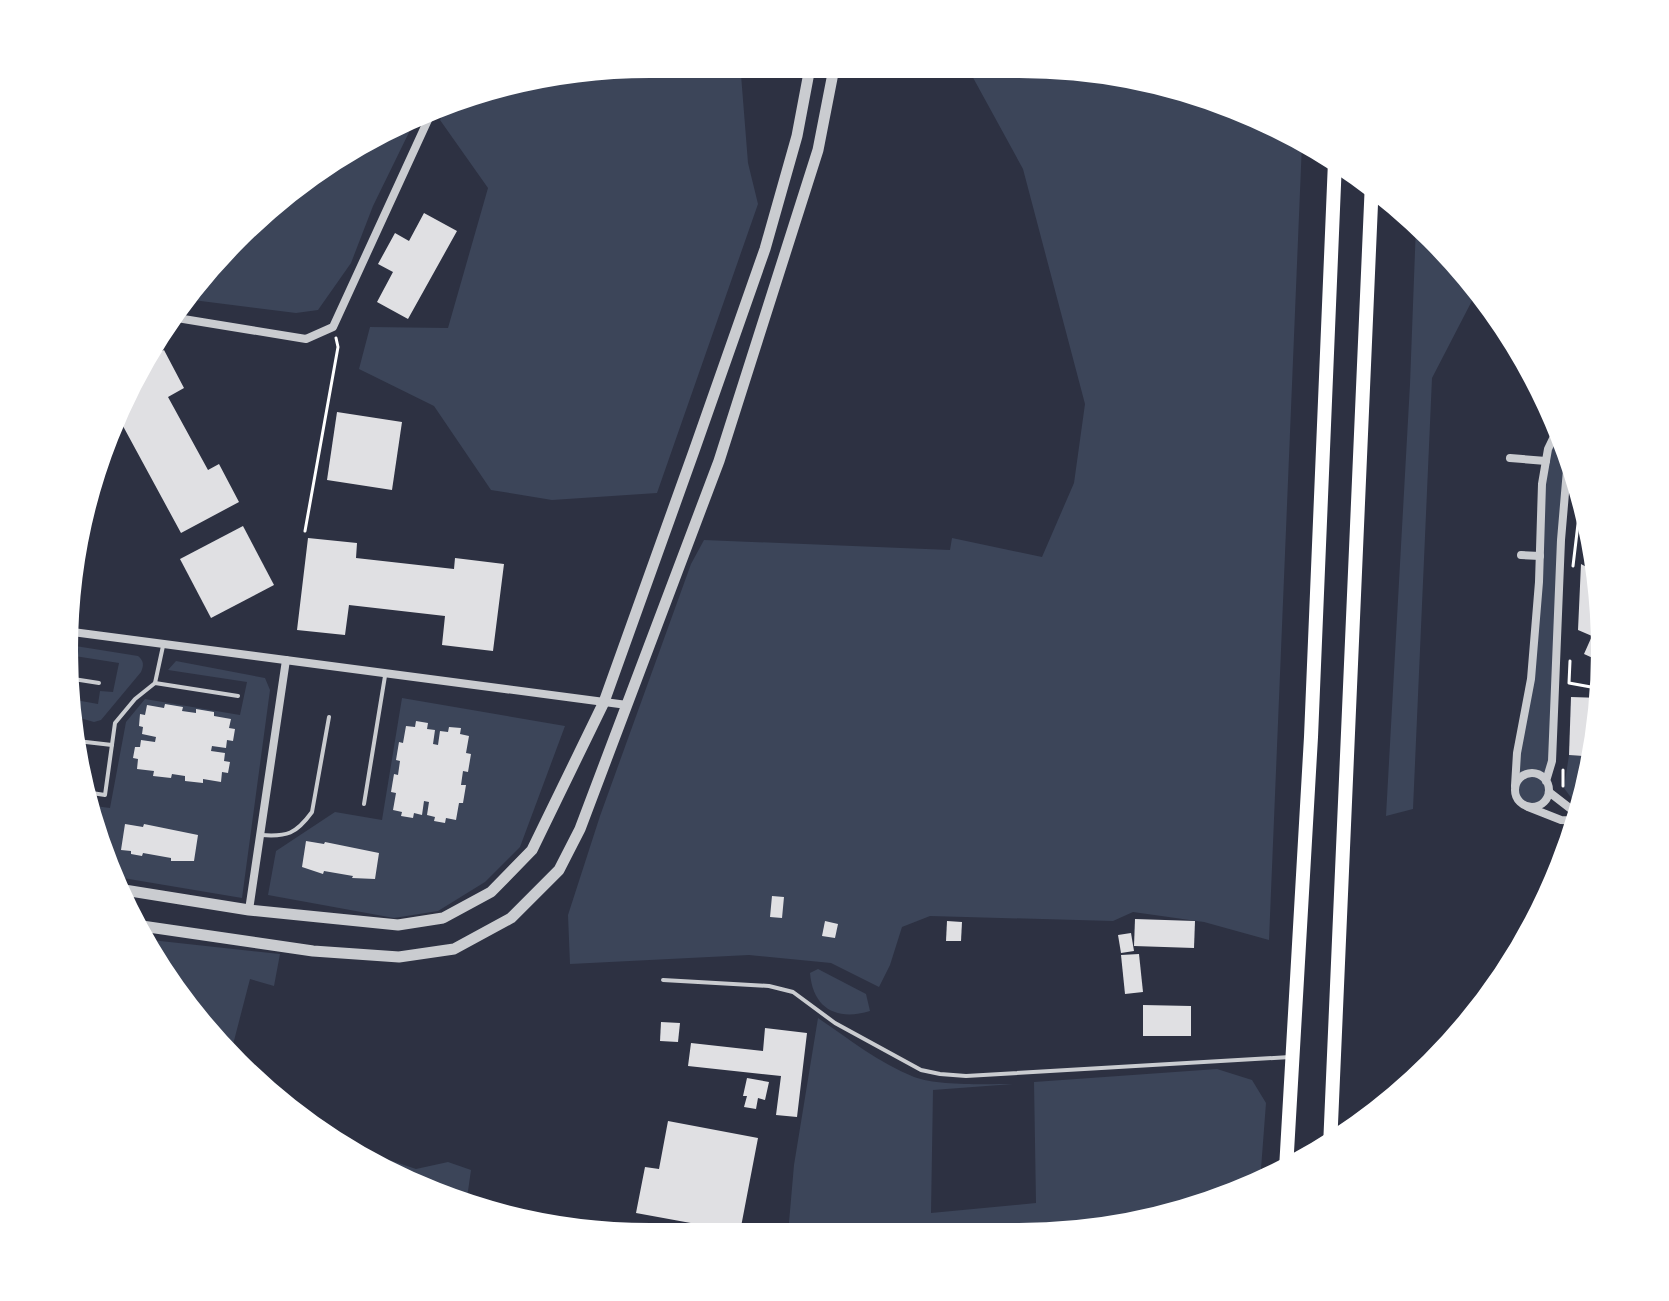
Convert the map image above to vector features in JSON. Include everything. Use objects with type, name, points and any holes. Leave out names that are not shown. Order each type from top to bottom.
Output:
[{"type":"highway","points":[[1287,1159],[1311,737],[1335,171]]},
{"type":"highway","points":[[1331,1133],[1371,198]]},
{"type":"street","points":[[129,891],[249,910],[398,925],[443,918],[491,892],[532,850],[604,702],[765,249],[797,136],[808,76]]},
{"type":"street","points":[[147,927],[229,941],[399,957],[454,949],[511,918],[559,870],[580,829],[719,461],[818,150],[832,76]]},
{"type":"street","points":[[182,319],[306,339],[333,327],[427,122]]},
{"type":"street","points":[[1552,440],[1542,484],[1531,679],[1517,753],[1515,786],[1516,797],[1524,804],[1546,815],[1568,818]]},
{"type":"street","points":[[1510,458],[1546,461]]},
{"type":"street","points":[[1566,478],[1552,761],[1546,781],[1549,792],[1570,810]]},
{"type":"street","points":[[1521,555],[1540,556]]},
{"type":"street","points":[[76,633],[627,705]]},
{"type":"street","points":[[249,910],[286,660]]},
{"type":"street","points":[[1515,786],[1521,777],[1532,773],[1546,781]]},
{"type":"street","points":[[1524,804],[1539,805],[1549,792]]},
{"type":"lane","points":[[95,793],[105,795],[115,723],[135,699],[155,683],[164,644]]},
{"type":"lane","points":[[364,804],[386,673]]},
{"type":"lane","points":[[77,680],[99,683]]},
{"type":"lane","points":[[155,683],[238,696]]},
{"type":"lane","points":[[260,834],[281,836],[293,832],[304,824],[312,812],[329,717]]},
{"type":"lane","points":[[84,742],[112,745]]},
{"type":"lane","points":[[663,980],[769,986],[793,992],[835,1023],[921,1070],[940,1074],[966,1076],[1293,1057]]},
{"type":"path","points":[[305,531],[338,347],[333,327]]},
{"type":"path","points":[[1573,566],[1578,523]]},
{"type":"path","points":[[1570,654],[1569,683],[1592,687]]},
{"type":"shaded area","points":[[741,76],[748,163],[758,204],[657,493],[552,500],[491,490],[434,406],[359,369],[370,327],[448,328],[488,188],[440,120],[442,116],[466,106],[538,87],[576,81],[613,77]]},
{"type":"shaded area","points":[[972,76],[1056,77],[1131,87],[1203,106],[1273,135],[1302,151],[1269,940],[1204,922],[1133,912],[1113,921],[930,916],[902,927],[879,987],[831,963],[749,955],[570,964],[568,915],[600,816],[691,564],[704,540],[950,550],[952,538],[1042,557],[1074,483],[1085,404],[1023,169]]},
{"type":"shaded area","points":[[411,129],[373,206],[351,263],[318,310],[296,313],[196,300],[244,244],[301,195],[363,153]]},
{"type":"shaded area","points":[[1416,236],[1473,299],[1432,378],[1413,809],[1386,816]]},
{"type":"shaded area","points":[[1553,441],[1568,484],[1548,790],[1545,800],[1534,806],[1519,801],[1515,786],[1531,679],[1548,449]]},
{"type":"shaded area","points":[[76,646],[138,656],[143,665],[141,672],[101,720],[94,722],[80,718],[78,700],[98,704],[100,691],[113,692],[119,663],[76,656]]},
{"type":"shaded area","points":[[176,661],[265,678],[270,690],[242,898],[123,878],[106,835],[98,806],[110,808],[126,722],[145,699],[240,715],[247,682],[168,670]]},
{"type":"shaded area","points":[[402,698],[565,726],[520,847],[485,882],[438,911],[394,918],[268,895],[276,851],[335,812],[382,820]]},
{"type":"shaded area","points":[[1569,755],[1583,756],[1573,800],[1564,788]]},
{"type":"shaded area","points":[[154,940],[280,954],[274,986],[250,979],[233,1045],[195,1000]]},
{"type":"shaded area","points":[[818,969],[866,994],[870,1011],[847,1014],[829,1009],[816,996],[812,985],[810,973]]},
{"type":"shaded area","points":[[818,1018],[876,1058],[914,1077],[949,1083],[1013,1084],[933,1090],[931,1213],[1036,1203],[1034,1082],[1217,1069],[1252,1080],[1266,1103],[1261,1171],[1203,1195],[1131,1214],[1093,1220],[1018,1225],[789,1225],[794,1165]]},
{"type":"shaded area","points":[[378,1156],[416,1169],[448,1162],[471,1170],[467,1195]]},
{"type":"building","points":[[424,213],[457,231],[408,319],[377,302],[393,272],[378,264],[395,233],[409,241]]},
{"type":"building","points":[[164,350],[184,388],[168,397],[208,470],[219,464],[239,502],[181,533],[123,425],[160,352]]},
{"type":"building","points":[[337,412],[402,422],[392,490],[327,480]]},
{"type":"building","points":[[243,526],[274,585],[211,618],[180,559]]},
{"type":"building","points":[[308,538],[357,543],[356,558],[454,569],[455,558],[504,564],[493,651],[442,645],[445,616],[349,605],[345,635],[297,630]]},
{"type":"building","points":[[1581,564],[1587,567],[1588,576],[1592,613],[1593,658],[1584,654],[1592,636],[1578,630]]},
{"type":"building","points":[[1571,697],[1591,698],[1583,756],[1569,755]]},
{"type":"building","points":[[165,704],[183,707],[182,711],[196,713],[196,709],[214,712],[214,716],[231,719],[229,728],[235,729],[233,741],[227,740],[226,748],[212,746],[211,751],[225,753],[224,761],[230,762],[228,773],[222,772],[221,782],[203,779],[203,783],[185,781],[185,776],[153,776],[154,771],[137,769],[138,759],[133,758],[135,747],[140,747],[141,740],[155,742],[156,737],[142,734],[140,714],[145,715],[147,705],[164,708]]},
{"type":"building","points":[[416,721],[428,723],[427,729],[435,730],[433,744],[438,745],[440,731],[448,732],[449,727],[461,728],[460,734],[469,736],[466,753],[471,754],[468,772],[463,771],[461,785],[466,785],[456,820],[446,818],[445,823],[434,821],[435,817],[427,815],[429,802],[424,801],[422,815],[414,813],[413,818],[401,816],[402,812],[393,810],[396,793],[391,792],[394,774],[398,775],[400,761],[396,760],[399,742],[403,743],[406,726],[415,727]]},
{"type":"building","points":[[125,824],[143,827],[144,824],[198,835],[194,861],[171,861],[171,858],[143,853],[142,856],[121,850]]},
{"type":"building","points":[[306,841],[379,853],[375,879],[352,878],[324,871],[323,874],[302,867]]},
{"type":"building","points":[[772,896],[784,897],[782,918],[770,917]]},
{"type":"building","points":[[1135,919],[1195,921],[1194,948],[1134,946]]},
{"type":"building","points":[[825,921],[838,924],[835,938],[822,936]]},
{"type":"building","points":[[947,921],[962,922],[961,941],[946,941]]},
{"type":"building","points":[[1131,933],[1134,951],[1121,953],[1118,935]]},
{"type":"building","points":[[1139,954],[1143,992],[1125,994],[1121,955]]},
{"type":"building","points":[[1143,1005],[1191,1006],[1191,1036],[1143,1036]]},
{"type":"building","points":[[661,1022],[680,1023],[678,1042],[660,1041]]},
{"type":"building","points":[[765,1028],[807,1033],[797,1117],[776,1115],[781,1076],[688,1066],[691,1043],[763,1051]]},
{"type":"building","points":[[747,1078],[769,1082],[765,1100],[758,1098],[756,1109],[744,1107]]},
{"type":"building","points":[[668,1121],[758,1138],[741,1225],[702,1225],[636,1213],[645,1167],[659,1169]]}]
